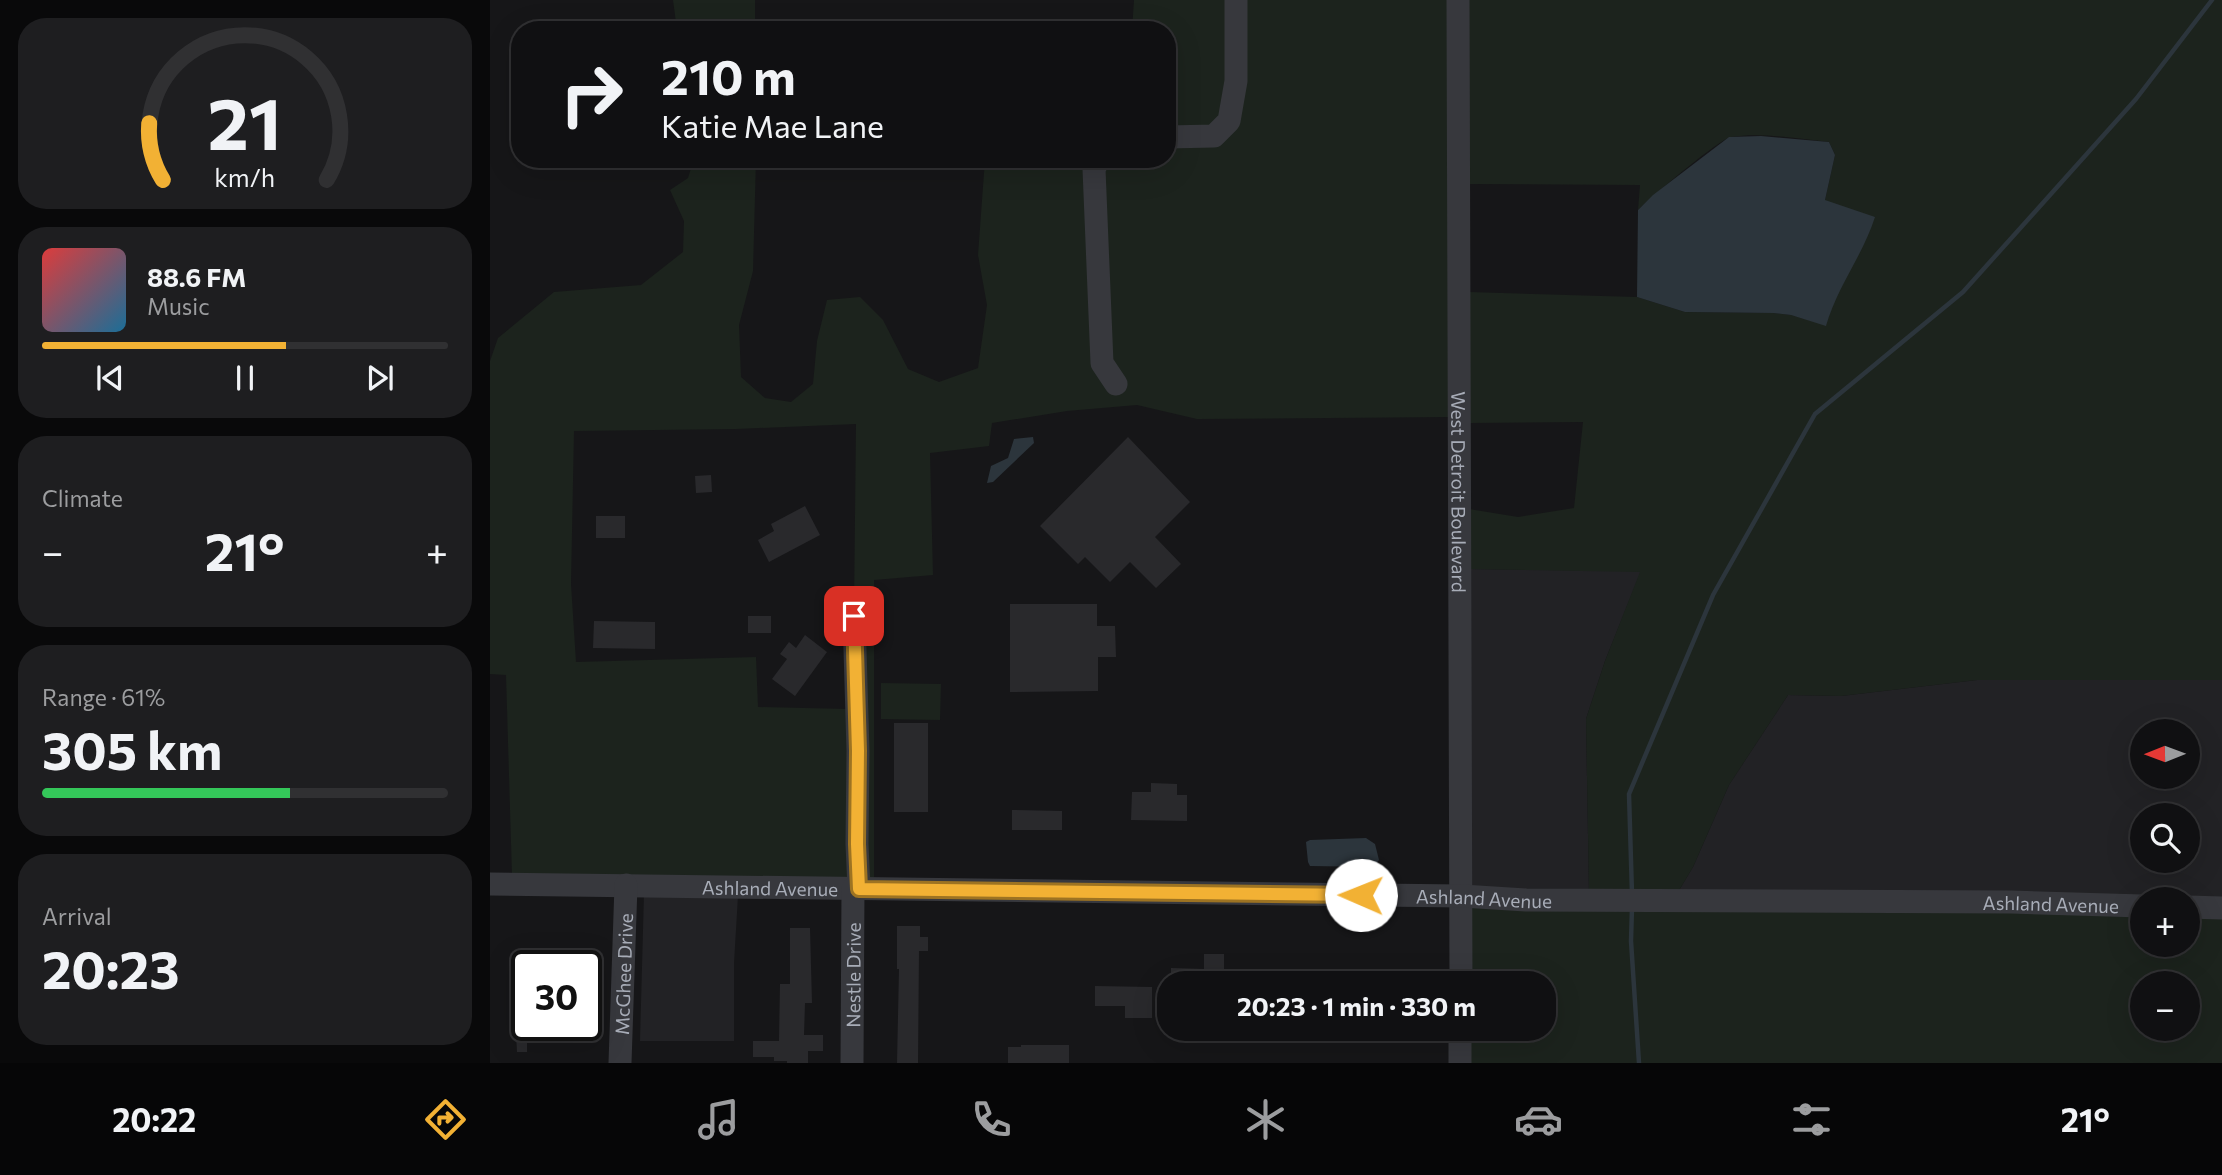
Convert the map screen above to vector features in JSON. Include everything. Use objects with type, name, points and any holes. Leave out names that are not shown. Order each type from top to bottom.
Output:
[{"type":"street","points":[[1176,137],[1214,136],[1229,121],[1236,81],[1236,0]]},
{"type":"street","name":"West Detroit Boulevard","points":[[1458,0],[1461,971]]},
{"type":"street","points":[[1094,168],[1102,363],[1116,383]]},
{"type":"street","name":"Nestle Drive","points":[[852,1063],[858,751],[854,616]]},
{"type":"street","name":"Ashland Avenue","points":[[490,884],[1462,896],[1526,900],[2011,902],[2130,906]]},
{"type":"street","name":"McGhee Drive","points":[[620,1063],[626,886]]},
{"type":"street","points":[[2200,907],[2222,908]]},
{"type":"street","points":[[1460,1041],[1460,1063]]},
{"type":"shaded area","points":[[673,0],[755,0],[755,21],[676,21]]},
{"type":"shaded area","points":[[1134,0],[1449,0],[1451,417],[1197,419],[1137,405],[1067,411],[992,423],[989,446],[930,453],[933,575],[874,580],[874,882],[867,881],[863,608],[854,608],[856,424],[574,431],[571,584],[576,662],[756,657],[758,707],[848,709],[849,881],[512,876],[506,675],[490,674],[490,361],[498,338],[554,292],[641,285],[683,252],[684,221],[670,190],[688,178],[691,168],[756,168],[753,271],[739,325],[741,377],[765,398],[791,402],[813,384],[817,341],[827,300],[860,297],[883,320],[908,369],[939,382],[978,368],[987,305],[978,255],[984,168],[1176,168],[1176,21],[1133,21]]},
{"type":"shaded area","points":[[1467,0],[2222,0],[2222,680],[1977,680],[1841,696],[1788,695],[1729,785],[1693,867],[1678,892],[1589,892],[1586,719],[1605,661],[1640,572],[1470,569],[1469,509],[1518,517],[1574,508],[1583,422],[1469,423],[1469,292],[1637,297],[1685,312],[1773,313],[1826,325],[1830,311],[1825,200],[1835,155],[1829,142],[1767,136],[1731,137],[1699,158],[1638,210],[1640,185],[1468,184]]},
{"type":"shaded area","points":[[1761,136],[1829,142],[1835,155],[1825,200],[1875,217],[1826,326],[1791,315],[1773,313],[1685,312],[1637,297],[1638,210],[1653,195],[1729,137]]},
{"type":"shaded area","points":[[1033,437],[1034,443],[993,482],[987,483],[991,466],[1008,458],[1014,439]]},
{"type":"shaded area","points":[[1470,569],[1641,571],[1605,661],[1586,719],[1589,892],[1471,889]]},
{"type":"shaded area","points":[[1977,680],[2222,680],[2222,900],[2200,899],[2200,887],[2130,887],[2130,898],[1678,892],[1693,867],[1729,785],[1788,695],[1841,696]]},
{"type":"shaded area","points":[[881,683],[941,684],[940,720],[881,719]]},
{"type":"shaded area","points":[[1366,838],[1375,844],[1379,860],[1374,867],[1310,866],[1308,862],[1306,842],[1310,840]]},
{"type":"shaded area","points":[[644,893],[738,896],[734,963],[734,1041],[640,1041]]},
{"type":"shaded area","points":[[1471,905],[2130,914],[2130,957],[2200,957],[2200,915],[2222,916],[2222,1063],[1469,1063],[1470,1041],[1556,1041],[1556,971],[1470,971]]},
{"type":"building","points":[[1128,437],[1190,502],[1155,537],[1181,564],[1156,588],[1130,562],[1110,582],[1085,557],[1078,564],[1040,526]]},
{"type":"building","points":[[711,475],[712,492],[696,493],[695,476]]},
{"type":"building","points":[[805,506],[820,535],[769,562],[758,540],[774,531],[771,524]]},
{"type":"building","points":[[596,516],[625,516],[625,538],[596,538]]},
{"type":"building","points":[[1010,604],[1097,604],[1097,626],[1115,626],[1116,657],[1098,657],[1098,691],[1010,692]]},
{"type":"building","points":[[748,616],[771,616],[771,633],[748,633]]},
{"type":"building","points":[[594,621],[655,622],[655,649],[593,648]]},
{"type":"building","points":[[805,635],[827,652],[795,696],[772,679],[787,659],[780,654],[789,642],[796,648]]},
{"type":"building","points":[[894,723],[928,723],[928,812],[894,812]]},
{"type":"building","points":[[1151,783],[1177,784],[1177,795],[1187,795],[1187,821],[1131,820],[1132,792],[1151,792]]},
{"type":"building","points":[[1012,810],[1062,811],[1062,830],[1012,830]]},
{"type":"building","points":[[897,926],[920,926],[920,937],[928,937],[928,951],[919,951],[918,1063],[897,1063]]},
{"type":"building","points":[[790,928],[810,928],[812,1003],[805,1003],[804,1035],[823,1035],[823,1051],[808,1051],[808,1063],[774,1061],[774,1057],[753,1057],[753,1041],[779,1041],[780,984],[790,984]]},
{"type":"building","points":[[1204,954],[1224,954],[1224,971],[1204,971]]},
{"type":"building","points":[[1171,968],[1204,969],[1204,971],[1171,971]]},
{"type":"building","points":[[1095,986],[1152,987],[1152,1018],[1125,1018],[1125,1006],[1095,1006]]},
{"type":"building","points":[[516,1041],[527,1041],[527,1052],[517,1052]]},
{"type":"building","points":[[1069,1045],[1069,1063],[1008,1063],[1008,1047]]},
{"type":"waterway","points":[[1632,894],[1629,794],[1713,595],[1815,414],[1963,292],[2136,99],[2212,0]]},
{"type":"waterway","points":[[1632,907],[1631,941],[1639,1063]]},
{"type":"route","points":[[854,616],[859,889],[1361,895]]}]
